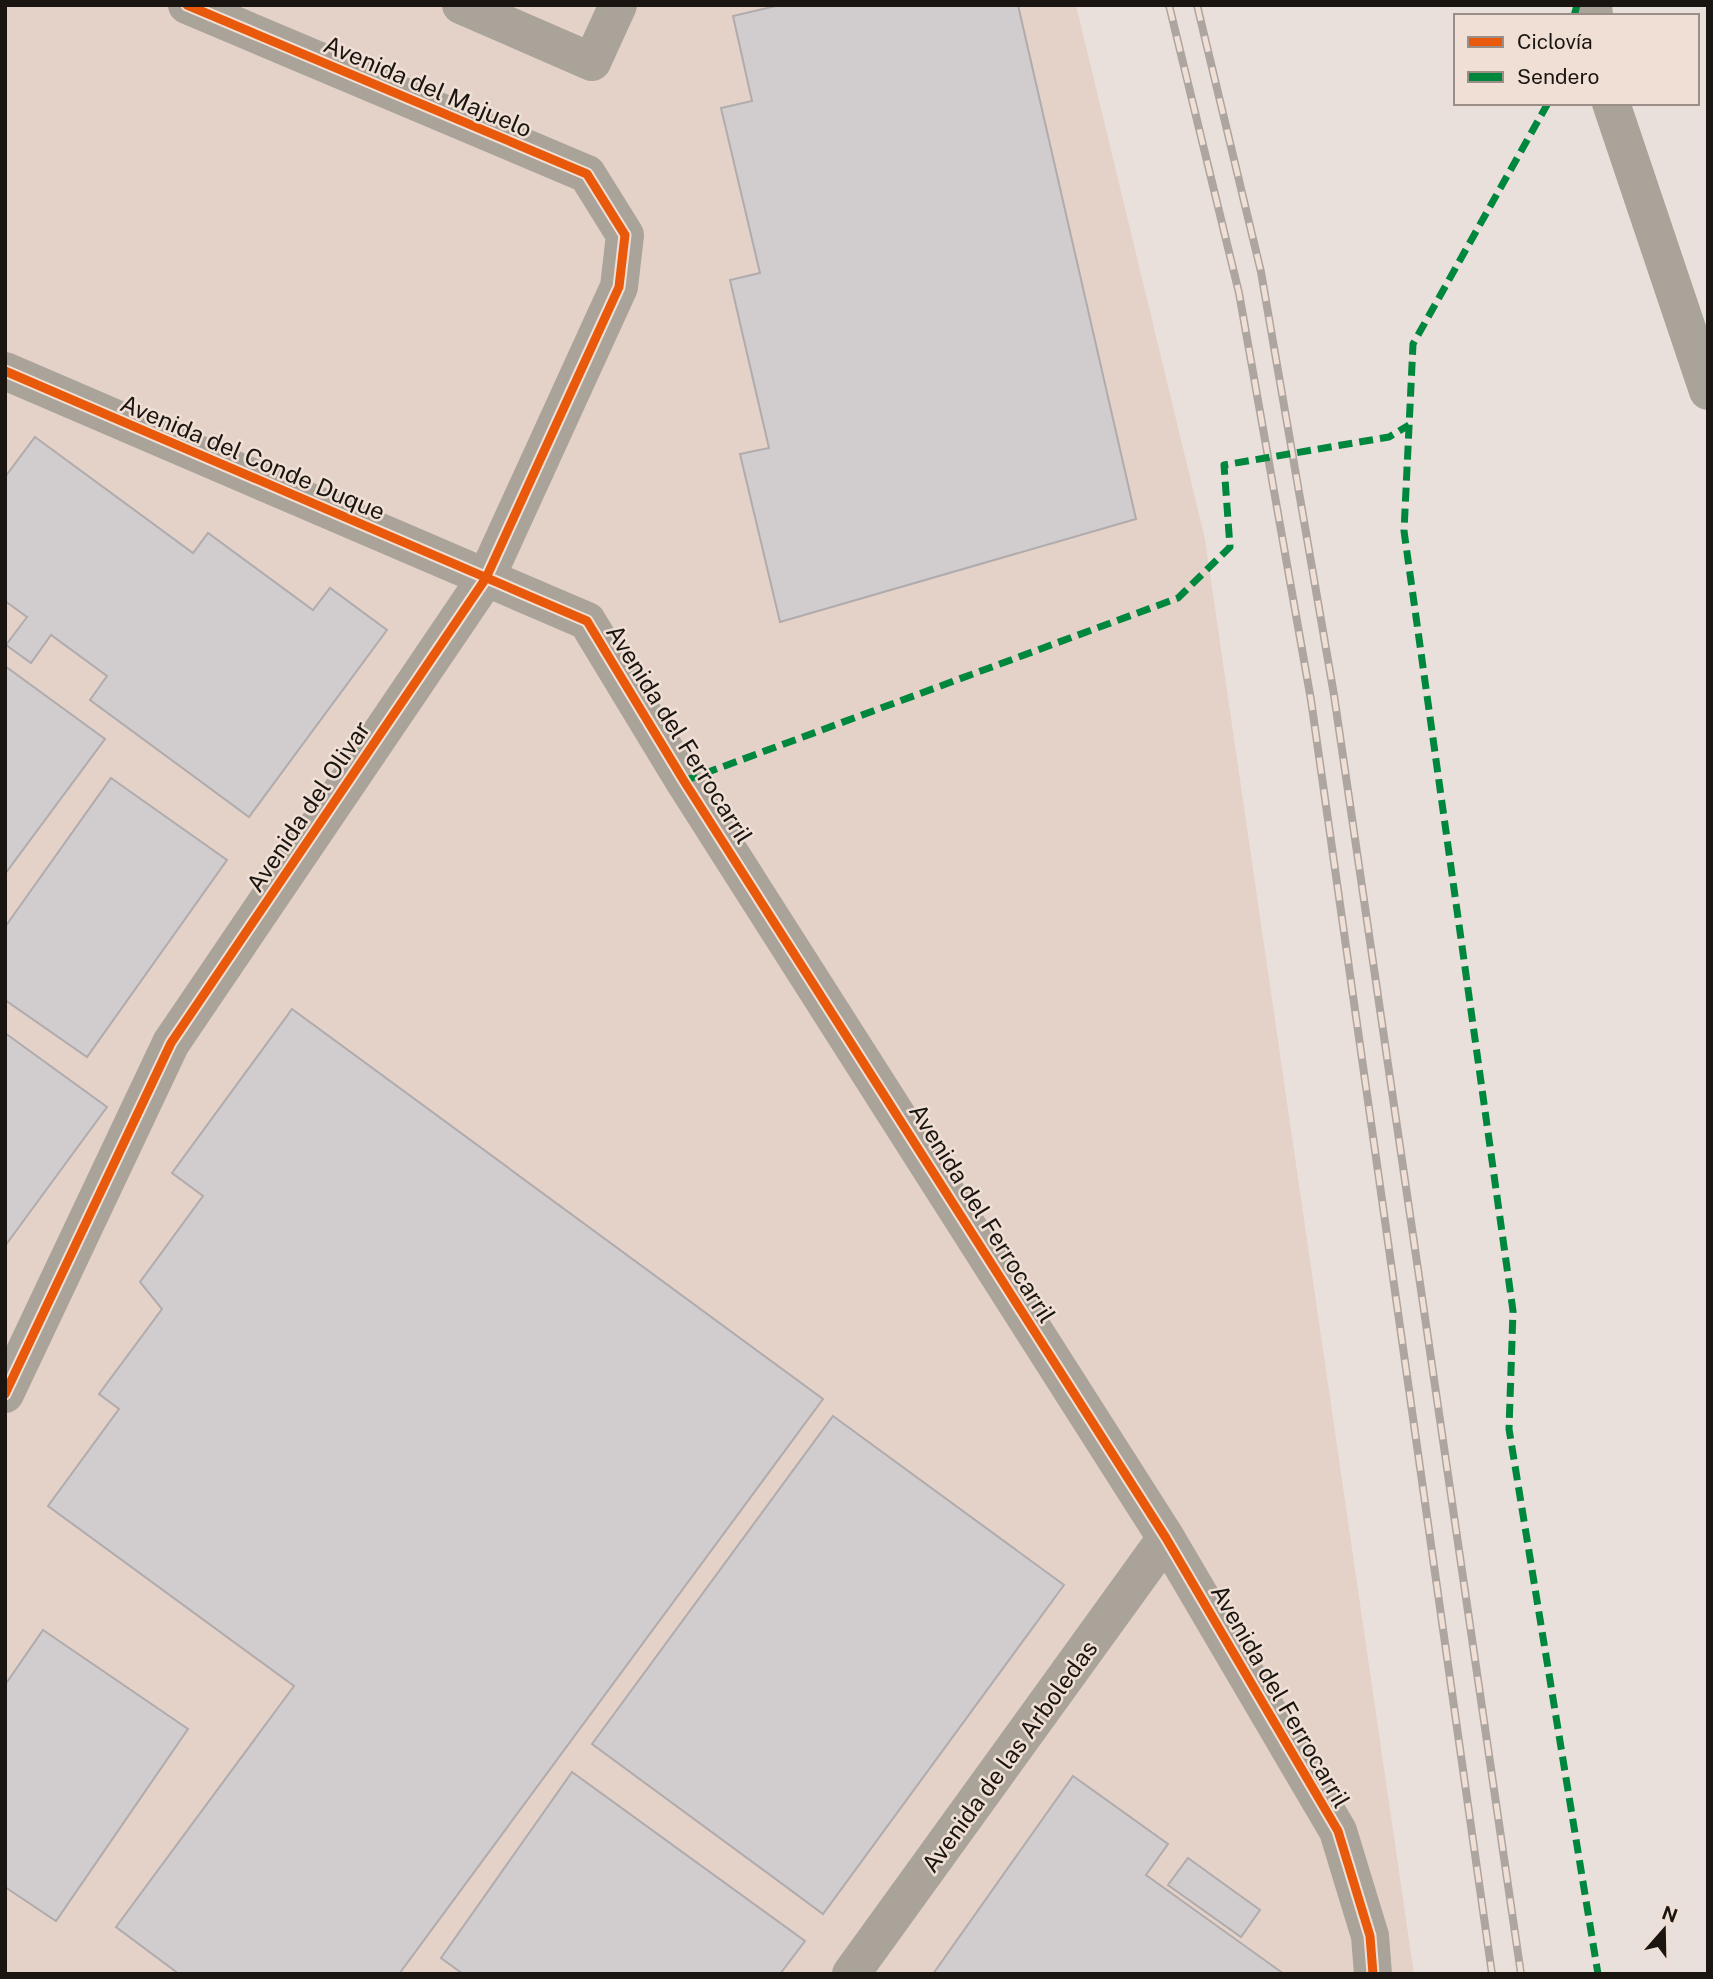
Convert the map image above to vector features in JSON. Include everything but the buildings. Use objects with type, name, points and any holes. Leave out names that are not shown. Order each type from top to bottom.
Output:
[{"type":"street","name":"Avenida del Majuelo","points":[[187,5],[587,174],[625,235]]},
{"type":"street","points":[[461,5],[592,62],[618,5]]},
{"type":"street","points":[[1612,105],[1708,391]]},
{"type":"street","name":"Avenida del Olivar","points":[[5,1394],[171,1043],[486,578],[619,287],[625,235]]},
{"type":"street","name":"Avenida del Conde Duque","points":[[7,374],[486,578]]},
{"type":"street","name":"Avenida del Ferrocarril","points":[[486,578],[587,621],[684,780],[1166,1538],[1338,1831],[1370,1936],[1373,1974]]},
{"type":"street","name":"Avenida de las Arboledas","points":[[851,1974],[1166,1538]]},
{"type":"shaded area","points":[[5,5],[1076,5],[1205,539],[1414,1974],[5,1974]]},
{"type":"railway","points":[[1169,5],[1239,293],[1311,700],[1492,1974]]},
{"type":"railway","points":[[1197,5],[1261,272],[1334,695],[1521,1974]]},
{"type":"marked path","points":[[1575,14],[1577,5]]},
{"type":"marked path","points":[[1547,105],[1413,344],[1404,531],[1513,1311],[1509,1429],[1598,1974]]},
{"type":"marked path","points":[[684,781],[1178,598],[1230,547],[1224,465],[1389,437],[1409,425]]},
{"type":"cycle path","points":[[5,1394],[171,1043],[486,578],[619,287],[625,235],[587,174],[187,5]]},
{"type":"cycle path","points":[[5,371],[587,621],[684,781],[1166,1538],[1338,1831],[1370,1936],[1373,1974]]}]
